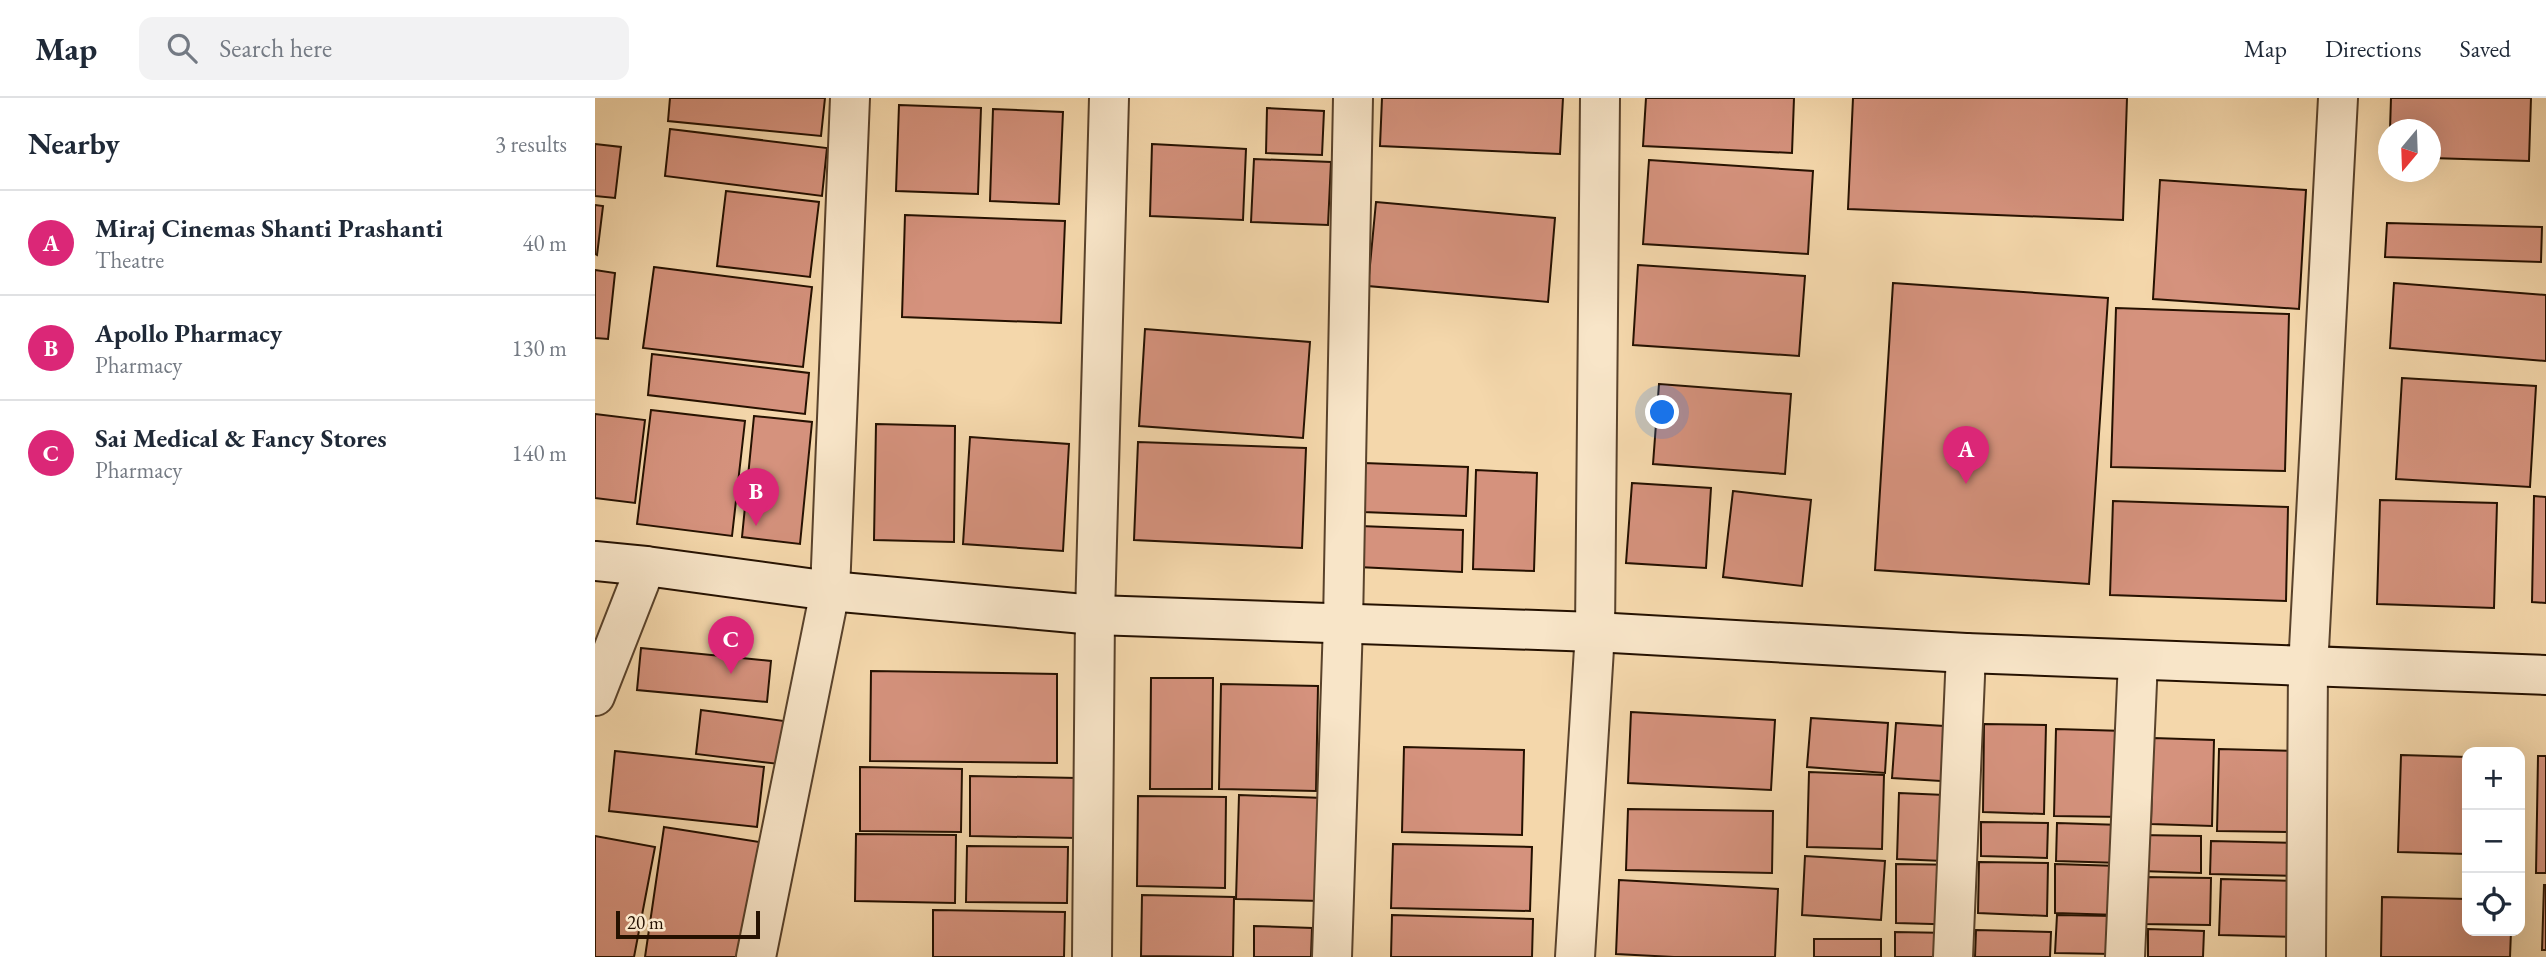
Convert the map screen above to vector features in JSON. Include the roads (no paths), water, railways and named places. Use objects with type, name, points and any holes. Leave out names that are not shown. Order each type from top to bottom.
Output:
[{"type":"street","points":[[756,957],[830,591],[850,98]]},
{"type":"street","points":[[1092,957],[1095,615],[1109,98]]},
{"type":"street","points":[[1332,957],[1343,623],[1353,98]]},
{"type":"street","points":[[1575,957],[1595,632],[1600,98]]},
{"type":"street","points":[[2306,957],[2308,668],[2338,98]]},
{"type":"street","points":[[595,561],[830,591],[1095,615],[1595,632],[1966,653],[2546,675]]},
{"type":"street","points":[[595,696],[646,566]]},
{"type":"street","points":[[1953,957],[1966,653]]},
{"type":"street","points":[[2125,957],[2138,660]]},
{"type":"place","name":"Miraj Cinemas Shanti Prashanti","points":[[1966,484]]},
{"type":"place","name":"Apollo Pharmacy","points":[[756,526]]},
{"type":"place","name":"Sai Medical & Fancy Stores","points":[[731,674]]}]
